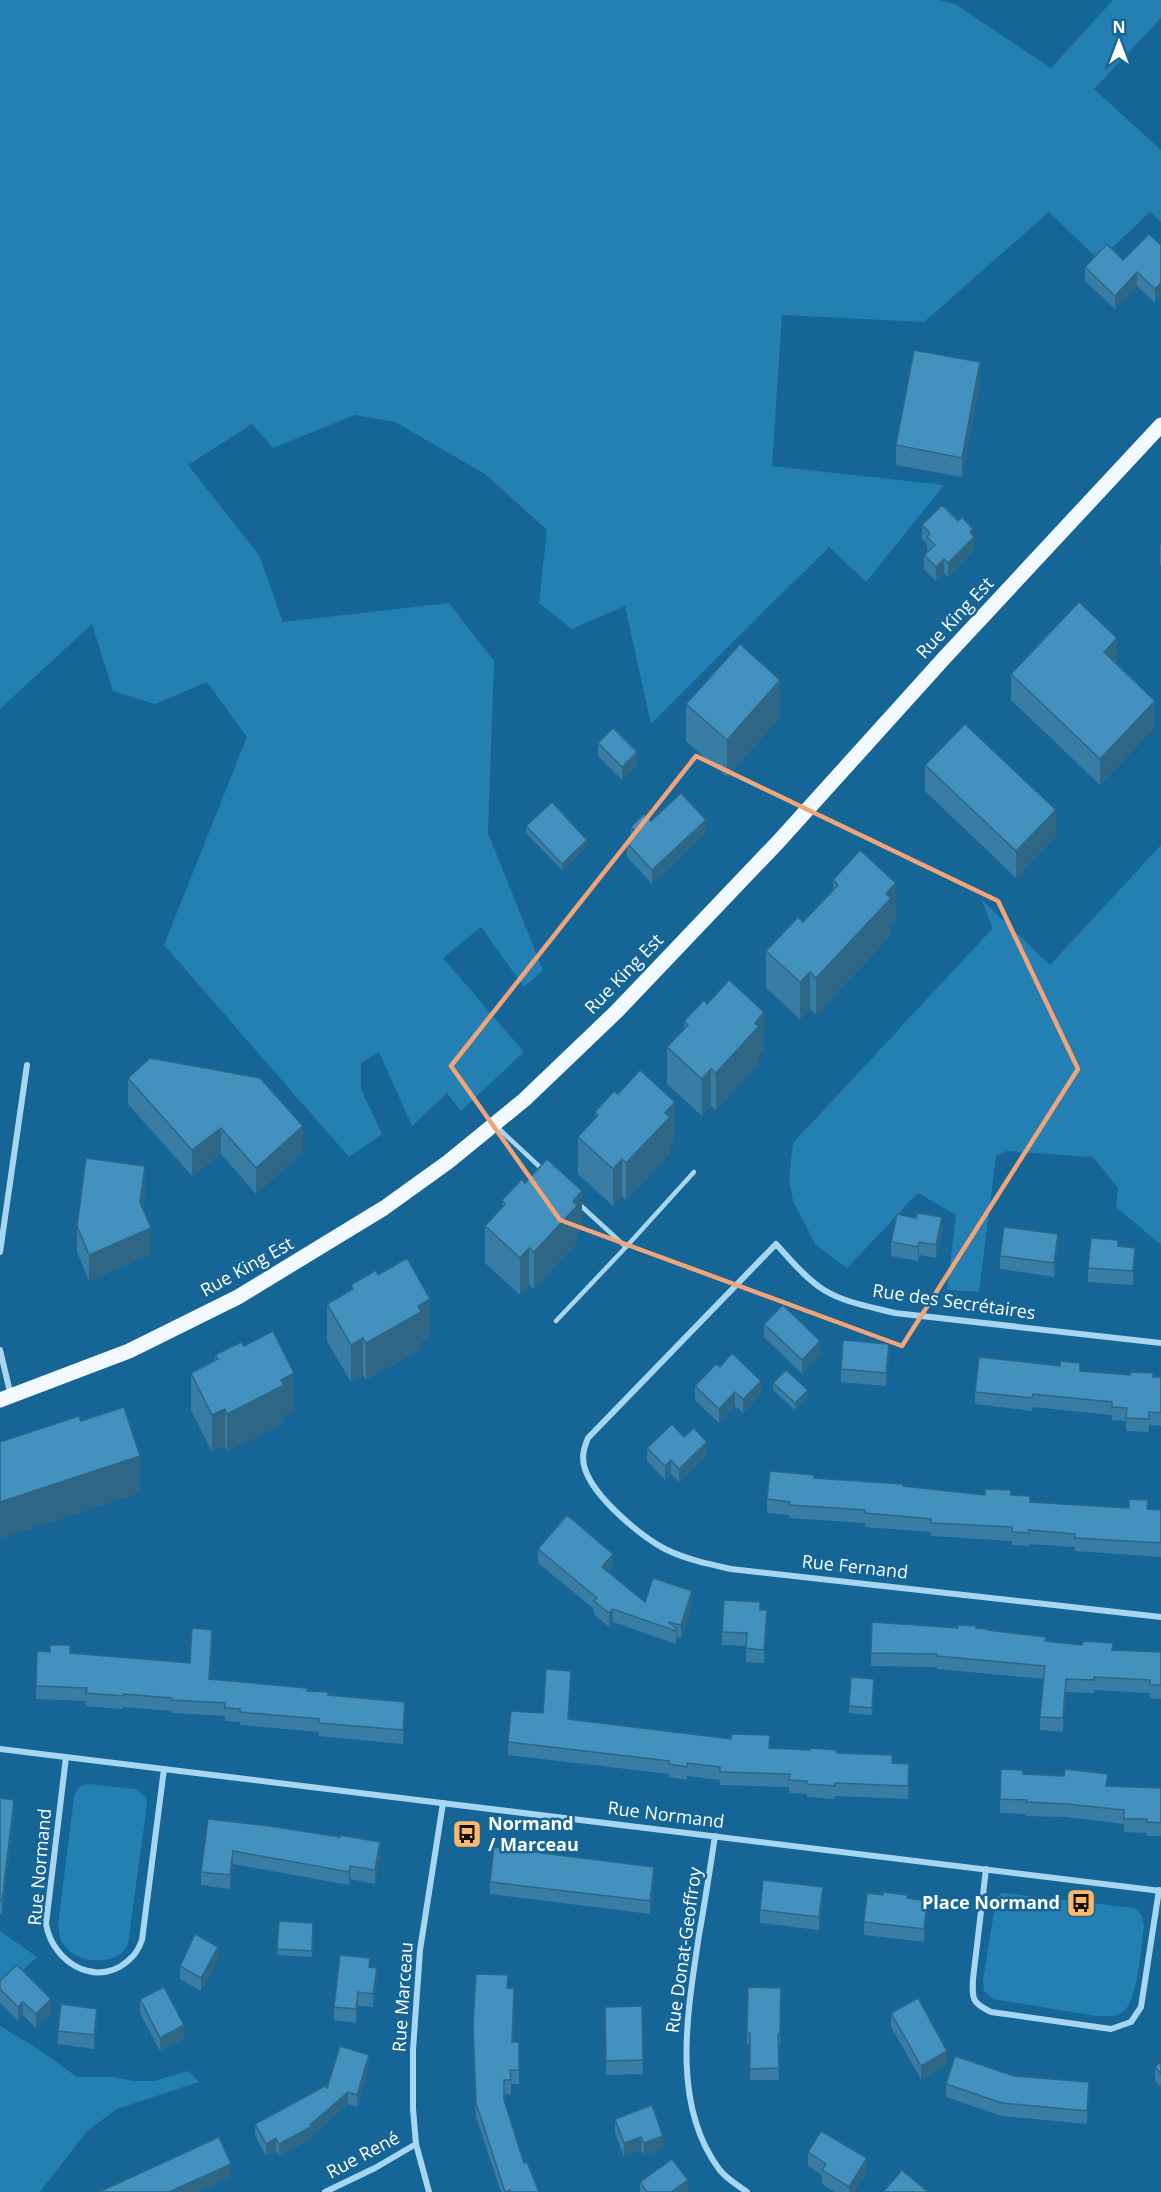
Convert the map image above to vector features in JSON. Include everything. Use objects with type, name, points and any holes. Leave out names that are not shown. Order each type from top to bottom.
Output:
[{"type":"main road","name":"Rue King Est","points":[[6,1398],[129,1351],[238,1297],[384,1208],[448,1162],[524,1100],[625,1002],[778,841],[1161,425]]},
{"type":"street","points":[[0,1252],[27,1065]]},
{"type":"street","name":"Rue des Secrétaires","points":[[584,1467],[583,1452],[588,1438],[776,1244],[824,1290],[856,1303],[895,1313],[1161,1343]]},
{"type":"street","points":[[0,1350],[6,1398]]},
{"type":"street","name":"Rue Fernand","points":[[584,1467],[591,1482],[619,1516],[663,1548],[692,1560],[730,1569],[1161,1617]]},
{"type":"street","name":"Rue Normand","points":[[0,1749],[1160,1890],[1141,2007],[1131,2022],[1112,2029],[991,2012],[977,2005],[972,1996],[973,1979],[986,1869]]},
{"type":"street","name":"Rue Normand","points":[[66,1757],[46,1924],[48,1935],[59,1955],[78,1968],[89,1971],[102,1972],[126,1963],[135,1955],[142,1940],[164,1769]]},
{"type":"street","name":"Rue Marceau","points":[[429,2192],[416,2144],[413,2109],[413,2050],[420,1950],[443,1803]]},
{"type":"street","name":"Rue Donat-Geoffroy","points":[[715,1836],[690,1993],[687,2042],[689,2088],[699,2136],[720,2171],[747,2192]]},
{"type":"street","name":"Rue René","points":[[325,2192],[375,2168],[416,2144]]},
{"type":"lane","points":[[494,1124],[543,1170]]},
{"type":"lane","points":[[556,1321],[694,1172]]},
{"type":"lane","points":[[576,1201],[626,1247]]},
{"type":"highlighted area","points":[[696,756],[998,901],[1078,1069],[902,1346],[560,1220],[451,1066]]},
{"type":"shaded area","points":[[0,0],[938,0],[955,4],[1051,68],[1113,0],[1161,0],[1161,18],[1094,89],[1161,150],[1161,222],[1150,212],[1099,260],[1049,212],[924,322],[782,315],[772,466],[944,485],[866,582],[829,547],[651,724],[625,606],[572,629],[539,603],[547,530],[485,474],[395,422],[355,415],[273,448],[252,424],[188,465],[259,555],[283,622],[449,603],[494,661],[488,833],[543,970],[524,987],[481,927],[443,958],[524,1052],[461,1111],[447,1093],[412,1126],[379,1052],[361,1063],[361,1089],[382,1134],[349,1157],[164,945],[247,737],[207,682],[155,704],[113,691],[92,624],[0,709]]},
{"type":"shaded area","points":[[1161,845],[1161,1245],[1116,1207],[1118,1188],[1093,1157],[1007,1151],[996,1156],[979,1292],[947,1290],[956,1215],[918,1193],[847,1268],[816,1245],[793,1201],[789,1179],[793,1143],[993,928],[981,899],[1050,965]]},
{"type":"shaded area","points":[[89,1784],[135,1789],[146,1797],[147,1804],[128,1944],[119,1955],[104,1960],[87,1959],[71,1952],[61,1940],[58,1926],[74,1797],[79,1788]]},
{"type":"shaded area","points":[[1002,1893],[1135,1908],[1142,1916],[1144,1927],[1135,1985],[1128,2006],[1123,2012],[1113,2016],[1095,2016],[993,1999],[984,1991],[983,1980],[995,1906],[997,1897]]},
{"type":"shaded area","points":[[0,1931],[37,1957],[0,1990]]},
{"type":"shaded area","points":[[0,2026],[38,2049],[77,2077],[113,2077],[133,2081],[154,2081],[188,2071],[199,2082],[117,2109],[87,2131],[40,2192],[0,2192]]},
{"type":"building","points":[[1149,234],[1161,245],[1161,283],[1155,289],[1137,272],[1115,296],[1085,267],[1107,244],[1123,260]]},
{"type":"building","points":[[914,350],[980,362],[962,458],[896,445]]},
{"type":"building","points":[[942,505],[958,521],[962,517],[973,529],[970,532],[974,537],[948,563],[944,559],[936,567],[924,555],[935,545],[927,537],[930,533],[922,525]]},
{"type":"building","points":[[1079,602],[1117,638],[1104,652],[1155,701],[1100,759],[1011,674]]},
{"type":"building","points":[[740,644],[780,680],[727,740],[686,704]]},
{"type":"building","points":[[965,724],[1056,810],[1016,851],[925,765]]},
{"type":"building","points":[[613,728],[637,752],[622,767],[598,743]]},
{"type":"building","points":[[681,793],[706,820],[652,870],[627,843],[637,834],[631,827],[644,814],[651,821]]},
{"type":"building","points":[[552,802],[587,840],[562,864],[526,826]]},
{"type":"building","points":[[860,850],[896,883],[886,894],[891,898],[816,978],[810,972],[800,982],[766,951],[798,917],[803,922],[838,885],[833,880]]},
{"type":"building","points":[[729,980],[764,1012],[755,1023],[759,1026],[716,1073],[711,1069],[702,1079],[667,1047],[688,1025],[684,1021],[704,1000],[707,1004]]},
{"type":"building","points":[[150,1058],[260,1078],[303,1126],[256,1168],[221,1128],[192,1150],[128,1078]]},
{"type":"building","points":[[640,1070],[675,1102],[665,1113],[670,1117],[626,1163],[622,1159],[613,1169],[578,1137],[598,1115],[595,1112],[614,1091],[618,1094]]},
{"type":"building","points":[[86,1158],[145,1166],[140,1202],[151,1228],[89,1255],[77,1226]]},
{"type":"building","points":[[547,1159],[582,1191],[573,1201],[577,1206],[534,1252],[529,1248],[520,1258],[485,1226],[505,1204],[502,1200],[522,1179],[525,1183]]},
{"type":"building","points":[[917,1213],[942,1217],[936,1245],[919,1242],[918,1247],[891,1242],[897,1214],[916,1218]]},
{"type":"building","points":[[1004,1227],[1058,1234],[1054,1263],[1000,1256]]},
{"type":"building","points":[[1091,1238],[1118,1240],[1118,1246],[1135,1248],[1133,1271],[1088,1268]]},
{"type":"building","points":[[407,1258],[430,1299],[418,1306],[421,1312],[366,1343],[363,1338],[351,1345],[327,1304],[353,1289],[351,1285],[376,1270],[378,1275]]},
{"type":"building","points":[[783,1305],[820,1341],[802,1360],[764,1324]]},
{"type":"building","points":[[273,1331],[294,1373],[281,1380],[284,1385],[227,1414],[225,1409],[212,1415],[191,1373],[218,1359],[215,1355],[241,1342],[244,1346]]},
{"type":"building","points":[[843,1340],[889,1344],[886,1373],[841,1369]]},
{"type":"building","points":[[732,1353],[761,1381],[743,1399],[735,1392],[719,1409],[695,1386],[716,1364],[720,1367]]},
{"type":"building","points":[[979,1357],[1060,1366],[1060,1361],[1080,1363],[1080,1371],[1130,1375],[1131,1372],[1153,1373],[1153,1377],[1161,1377],[1161,1413],[1149,1412],[1149,1419],[1126,1418],[1127,1408],[1112,1407],[1112,1402],[1033,1394],[1032,1398],[975,1392]]},
{"type":"building","points":[[786,1370],[808,1390],[795,1403],[773,1383]]},
{"type":"building","points":[[124,1407],[140,1456],[0,1502],[0,1442],[79,1416],[81,1421]]},
{"type":"building","points":[[672,1424],[684,1437],[694,1428],[707,1442],[679,1469],[671,1460],[665,1466],[647,1448]]},
{"type":"building","points":[[770,1471],[814,1475],[814,1478],[903,1484],[903,1486],[985,1495],[985,1489],[1011,1490],[1011,1495],[1030,1496],[1030,1502],[1129,1508],[1129,1499],[1148,1500],[1147,1509],[1161,1510],[1161,1543],[1075,1538],[1075,1534],[1029,1530],[1029,1533],[1012,1532],[1012,1527],[931,1523],[931,1519],[865,1513],[865,1510],[789,1505],[790,1502],[767,1499]]},
{"type":"building","points":[[567,1515],[613,1554],[602,1567],[645,1602],[653,1578],[692,1591],[681,1625],[668,1622],[677,1629],[676,1631],[613,1609],[609,1613],[594,1601],[597,1598],[538,1549]]},
{"type":"building","points":[[724,1600],[760,1602],[760,1610],[767,1610],[764,1650],[746,1648],[747,1633],[722,1632]]},
{"type":"building","points":[[872,1622],[958,1628],[958,1625],[976,1626],[976,1628],[988,1630],[1046,1637],[1045,1641],[1082,1645],[1083,1641],[1113,1643],[1112,1650],[1161,1652],[1161,1685],[1150,1685],[1150,1680],[1094,1677],[1094,1680],[1066,1679],[1063,1718],[1040,1717],[1045,1666],[937,1656],[937,1654],[871,1653]]},
{"type":"building","points":[[192,1628],[212,1630],[209,1679],[307,1688],[307,1691],[328,1692],[328,1695],[405,1702],[403,1730],[319,1723],[319,1719],[240,1712],[240,1709],[225,1708],[225,1703],[86,1693],[87,1688],[36,1686],[37,1651],[50,1652],[50,1645],[70,1645],[70,1653],[190,1663]]},
{"type":"building","points":[[546,1669],[571,1671],[568,1719],[731,1739],[731,1734],[770,1735],[769,1748],[810,1750],[810,1748],[837,1750],[837,1753],[892,1755],[892,1763],[909,1764],[908,1786],[807,1784],[807,1781],[789,1780],[790,1774],[720,1772],[720,1767],[687,1763],[687,1767],[669,1764],[669,1761],[508,1742],[511,1711],[543,1713]]},
{"type":"building","points":[[851,1677],[874,1679],[872,1708],[849,1706]]},
{"type":"building","points":[[1001,1769],[1023,1770],[1023,1774],[1064,1776],[1065,1769],[1108,1774],[1106,1786],[1161,1788],[1161,1823],[1147,1822],[1147,1819],[1124,1819],[1124,1810],[1000,1799]]},
{"type":"building","points":[[0,1798],[14,1800],[2,1901],[0,1901]]},
{"type":"building","points":[[208,1819],[380,1842],[375,1870],[350,1866],[349,1872],[233,1851],[230,1875],[201,1872]]},
{"type":"building","points":[[494,1847],[654,1867],[650,1901],[490,1882]]},
{"type":"building","points":[[763,1880],[823,1887],[819,1917],[760,1910]]},
{"type":"building","points":[[883,1892],[907,1895],[907,1898],[927,1901],[924,1929],[864,1922],[867,1893],[883,1895]]},
{"type":"building","points":[[279,1921],[313,1923],[312,1951],[277,1949]]},
{"type":"building","points":[[195,1934],[218,1947],[201,1978],[180,1966]]},
{"type":"building","points":[[340,1955],[370,1958],[369,1967],[377,1968],[373,1994],[358,1992],[356,2009],[334,2007]]},
{"type":"building","points":[[17,1965],[51,1999],[36,2014],[23,2002],[18,2007],[0,1989],[0,1981]]},
{"type":"building","points":[[476,1974],[508,1975],[507,1988],[514,1988],[512,2042],[519,2042],[519,2070],[510,2070],[511,2080],[504,2080],[504,2100],[524,2163],[527,2162],[539,2192],[511,2192],[510,2190],[505,2192],[476,2103],[473,2024]]},
{"type":"building","points":[[164,1987],[184,2025],[160,2038],[140,1999]]},
{"type":"building","points":[[748,1987],[781,1988],[780,2034],[778,2034],[779,2068],[750,2069],[750,2033],[747,2032]]},
{"type":"building","points":[[918,1998],[947,2051],[921,2066],[891,2013]]},
{"type":"building","points":[[61,2004],[97,2009],[94,2035],[58,2031]]},
{"type":"building","points":[[642,2006],[643,2060],[606,2061],[605,2007]]},
{"type":"building","points":[[340,2046],[369,2055],[357,2095],[348,2092],[310,2125],[311,2127],[279,2144],[276,2138],[266,2144],[255,2124],[325,2086],[327,2088]]},
{"type":"building","points":[[955,2056],[1014,2076],[1089,2082],[1087,2111],[1002,2103],[946,2084]]},
{"type":"building","points":[[1161,2062],[1161,2074],[1155,2067]]},
{"type":"building","points":[[652,2105],[663,2136],[644,2143],[641,2137],[624,2143],[615,2119]]},
{"type":"building","points":[[821,2131],[867,2158],[849,2187],[822,2170],[826,2164],[808,2152]]},
{"type":"building","points":[[219,2137],[231,2164],[169,2192],[99,2192]]},
{"type":"building","points":[[672,2159],[688,2180],[671,2192],[647,2192],[640,2182]]},
{"type":"building","points":[[902,2170],[928,2192],[885,2192]]},
{"type":"place","name":"Normand / Marceau","points":[[467,1834]]},
{"type":"place","name":"Place Normand","points":[[1081,1903]]}]
